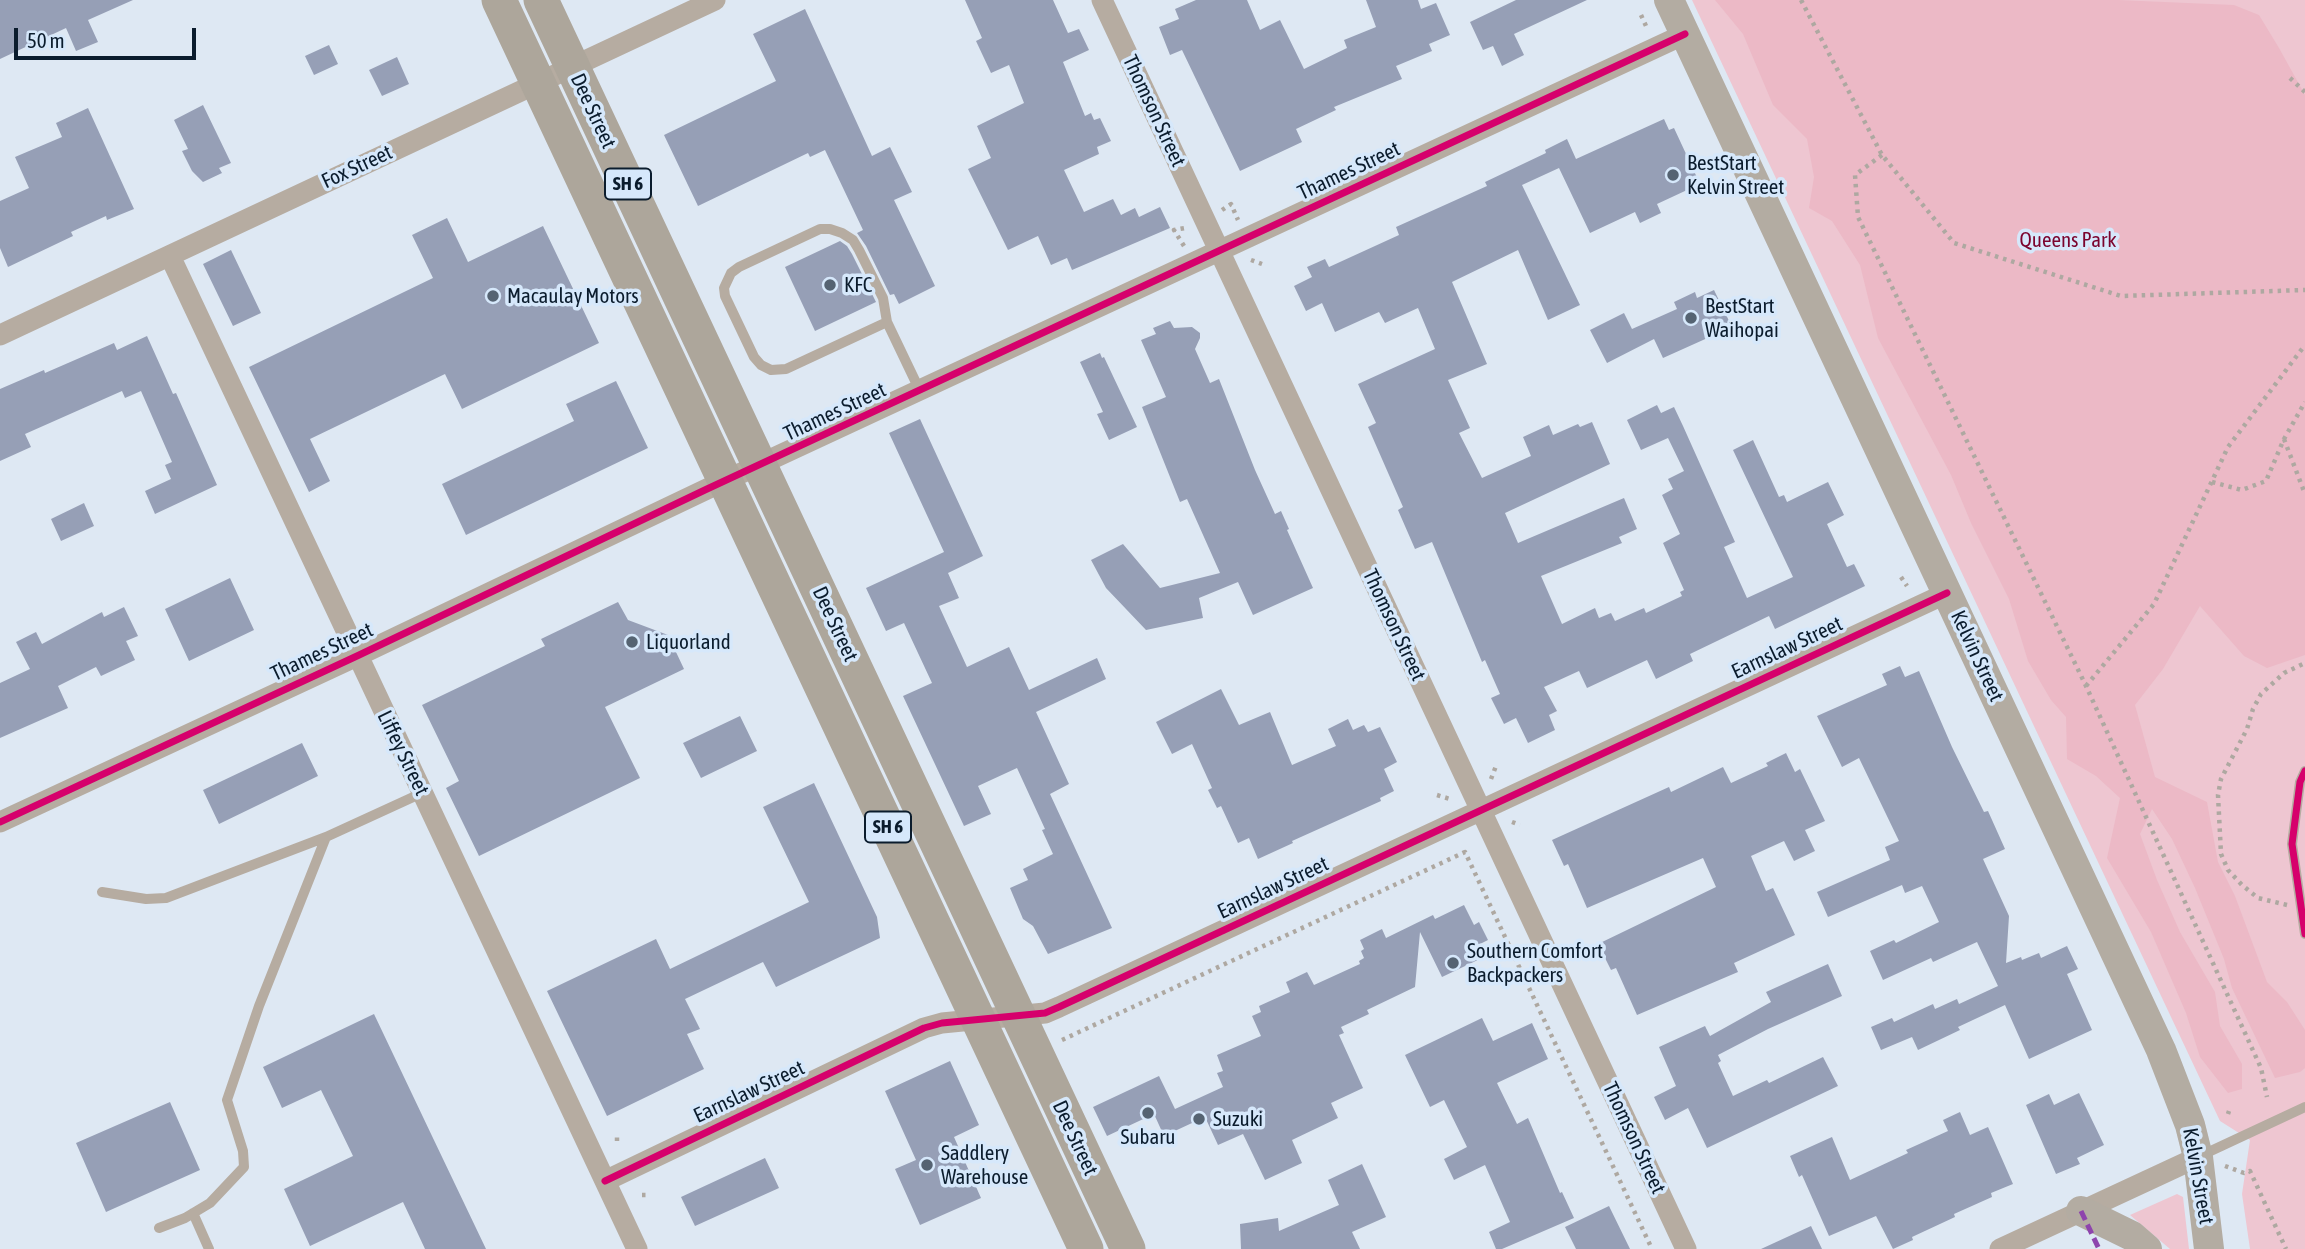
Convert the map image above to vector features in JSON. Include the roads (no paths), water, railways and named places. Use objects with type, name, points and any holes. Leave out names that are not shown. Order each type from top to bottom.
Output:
[{"type":"main road","name":"Dee Street","points":[[499,0],[1086,1249]]},
{"type":"main road","name":"Dee Street","points":[[541,0],[1128,1249]]},
{"type":"main road","name":"Kelvin Street","points":[[1669,0],[2161,1050],[2186,1113],[2198,1157],[2211,1245]]},
{"type":"main road","points":[[2081,1210],[2132,1236],[2147,1249]]},
{"type":"street","name":"Fox Street","points":[[0,335],[715,0]]},
{"type":"street","name":"Thomson Street","points":[[1102,0],[1686,1249]]},
{"type":"street","name":"Thames Street","points":[[0,822],[1685,34]]},
{"type":"street","name":"Liffey Street","points":[[170,256],[637,1249]]},
{"type":"street","name":"Earnslaw Street","points":[[605,1181],[923,1028],[942,1023],[1045,1013],[1059,1007],[1947,593]]},
{"type":"street","points":[[2000,1249],[2198,1157]]},
{"type":"lane","points":[[887,322],[786,369],[765,368],[754,357],[725,296],[726,281],[739,267],[820,229],[842,233],[853,240],[883,298],[887,322],[920,391]]},
{"type":"lane","points":[[2305,771],[2300,782],[2292,844],[2305,934]]},
{"type":"lane","points":[[102,892],[146,899],[166,898],[326,837],[422,793]]},
{"type":"lane","points":[[159,1228],[210,1203],[244,1167],[243,1151],[227,1100],[259,1006],[326,837]]},
{"type":"lane","points":[[2198,1157],[2305,1107]]},
{"type":"lane","points":[[193,1213],[209,1249]]},
{"type":"place","name":"BestStart Kelvin Street","points":[[1673,175]]},
{"type":"place","name":"KFC","points":[[830,285]]},
{"type":"place","name":"Macaulay Motors","points":[[493,296]]},
{"type":"place","name":"BestStart Waihopai","points":[[1691,318]]},
{"type":"place","name":"Liquorland","points":[[632,642]]},
{"type":"place","name":"Southern Comfort Backpackers","points":[[1453,963]]},
{"type":"place","name":"Subaru","points":[[1148,1113]]},
{"type":"place","name":"Suzuki","points":[[1199,1119]]},
{"type":"place","name":"Saddlery Warehouse","points":[[927,1165]]},
{"type":"park label","name":"Queens Park","points":[[2068,240]]}]
